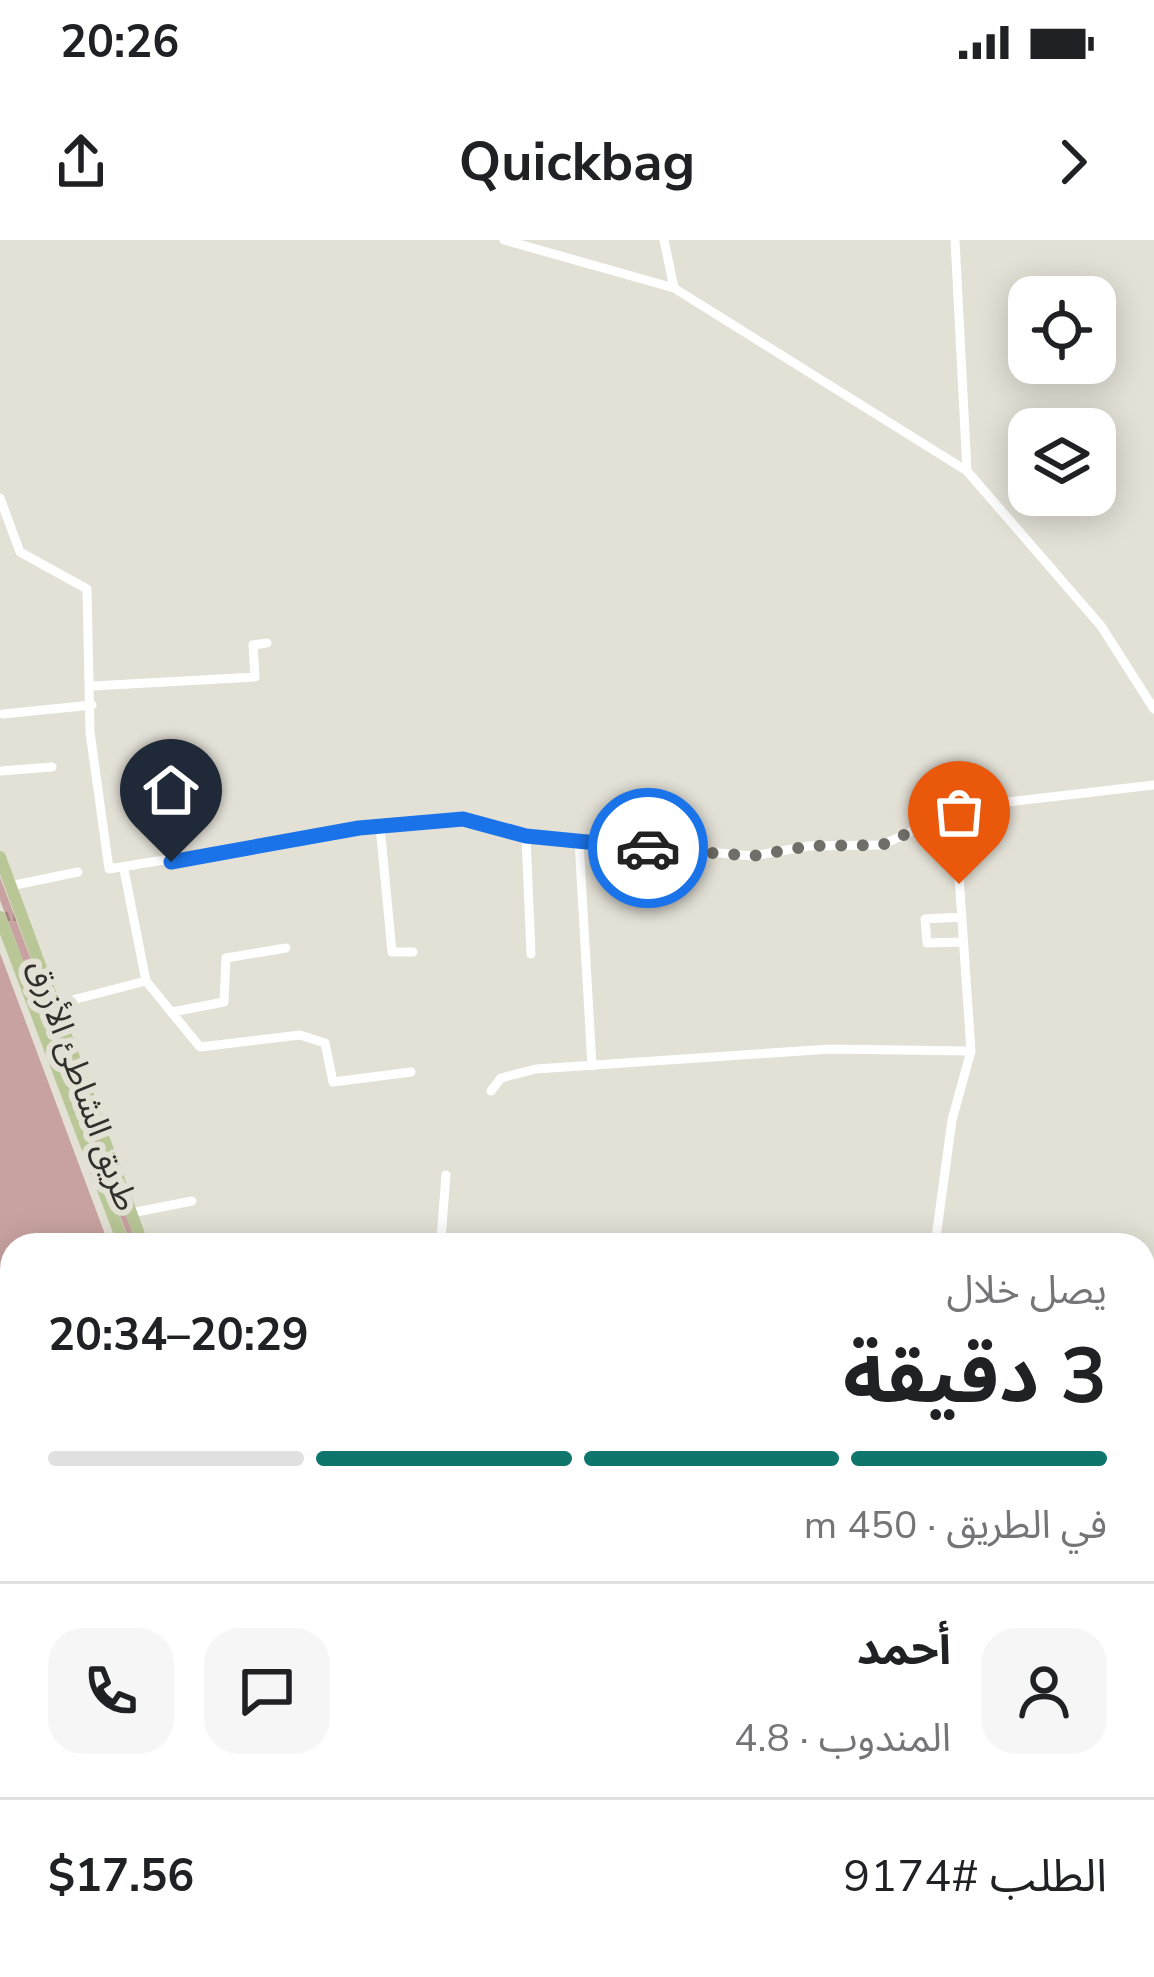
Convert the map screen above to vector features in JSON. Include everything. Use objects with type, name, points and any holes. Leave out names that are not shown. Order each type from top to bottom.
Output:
[{"type":"main road","name":"طريق الشاطئ الأزرق","points":[[0,857],[138,1233]]},
{"type":"main road","name":"طريق الشاطئ الأزرق","points":[[0,917],[119,1233]]},
{"type":"street","points":[[503,240],[674,288],[967,471],[1101,626],[1154,709]]},
{"type":"street","points":[[664,240],[674,288]]},
{"type":"street","points":[[955,240],[967,471]]},
{"type":"street","points":[[0,498],[1,512],[20,552],[87,589],[93,686],[90,732],[103,854],[109,869],[380,826],[463,819],[526,836],[753,856],[809,846],[882,845],[936,820],[998,803],[1154,785]]},
{"type":"street","points":[[93,686],[255,677],[253,645],[267,643]]},
{"type":"street","points":[[3,714],[92,705]]},
{"type":"street","points":[[0,771],[52,767]]},
{"type":"street","points":[[936,1233],[952,1120],[971,1051],[955,818]]},
{"type":"street","points":[[380,826],[392,952],[412,952]]},
{"type":"street","points":[[526,836],[531,954]]},
{"type":"street","points":[[580,842],[592,1066]]},
{"type":"street","points":[[124,870],[146,981],[200,1047],[317,1037],[330,1054],[333,1082],[411,1072]]},
{"type":"street","points":[[10,886],[78,872]]},
{"type":"street","points":[[962,917],[926,919],[927,943],[963,941]]},
{"type":"street","points":[[172,1012],[224,1002],[226,958],[286,948]]},
{"type":"street","points":[[53,1005],[146,981]]},
{"type":"street","points":[[491,1091],[501,1078],[592,1066],[830,1049],[971,1051]]},
{"type":"street","points":[[441,1233],[446,1175]]},
{"type":"street","points":[[131,1213],[192,1201]]},
{"type":"green space","points":[[0,877],[134,1233],[126,1233],[0,900]]},
{"type":"green space","points":[[0,953],[105,1233],[0,1233]]},
{"type":"way so far","points":[[648,848],[753,856],[809,846],[882,845],[936,820],[955,818],[959,884]]},
{"type":"route","points":[[171,862],[359,828],[463,819],[526,836],[648,848]]}]
